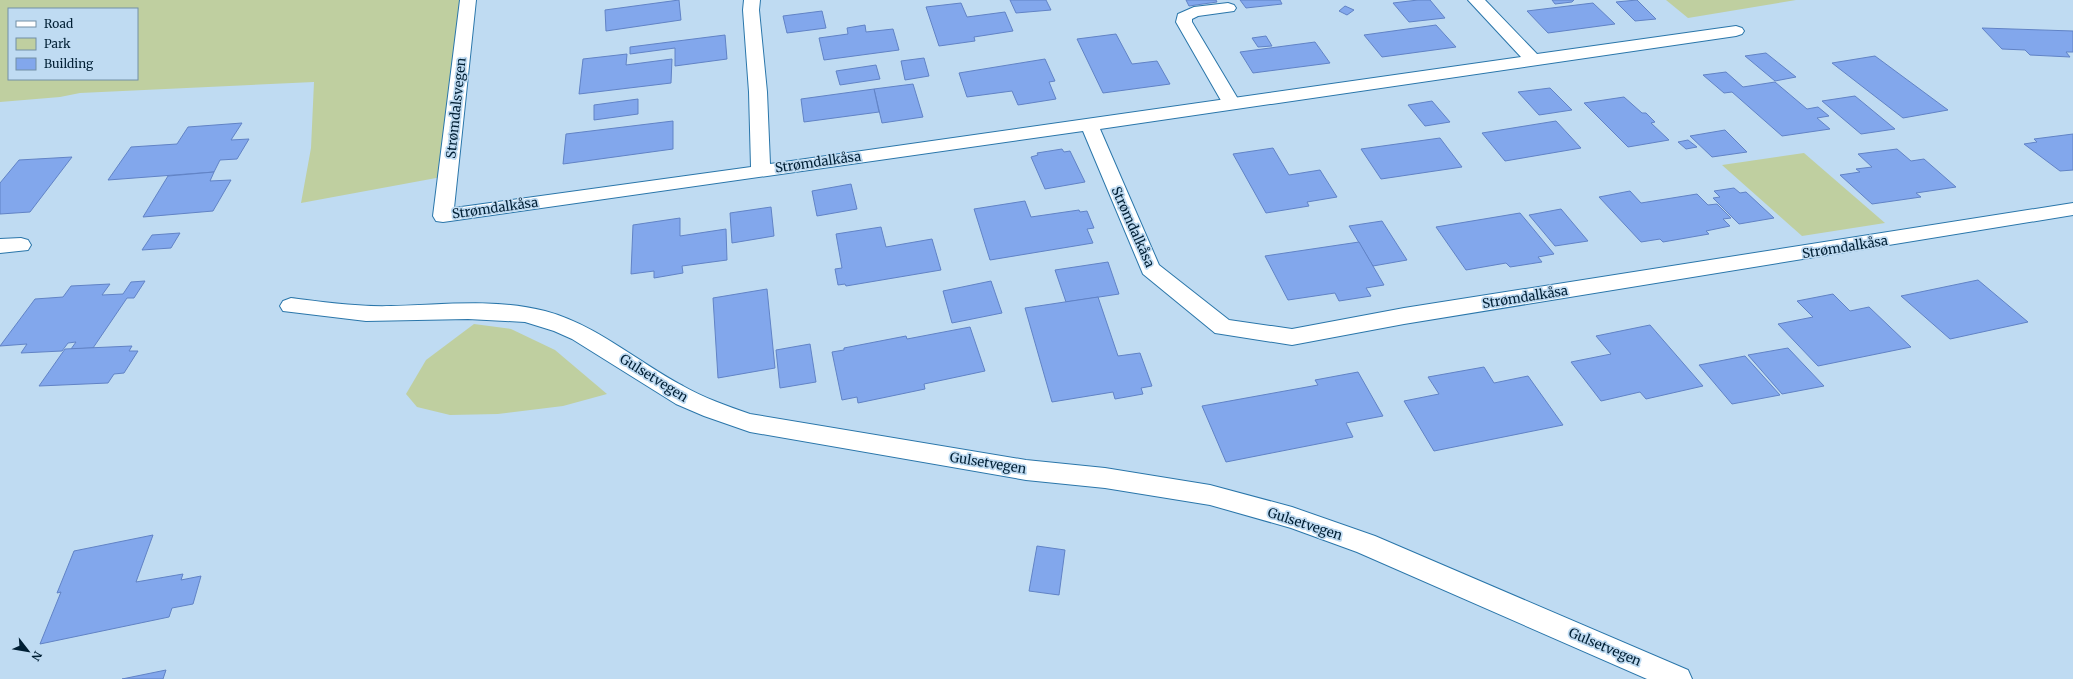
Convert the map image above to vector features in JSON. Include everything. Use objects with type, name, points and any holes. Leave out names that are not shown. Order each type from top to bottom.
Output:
[{"type":"street","name":"Strømdalsvegen","points":[[444,216],[468,0]]},
{"type":"street","name":"Strømdalkåsa","points":[[752,0],[750,10],[758,92],[761,170]]},
{"type":"street","points":[[1476,0],[1533,60]]},
{"type":"street","points":[[1228,8],[1194,12],[1184,18],[1184,22],[1232,104]]},
{"type":"street","name":"Strømdalkåsa","points":[[444,216],[761,170],[1089,125],[1736,31]]},
{"type":"street","name":"Strømdalkåsa","points":[[1089,125],[1150,269],[1223,327],[1292,338],[1412,315],[2073,209]]},
{"type":"street","points":[[0,246],[21,245]]},
{"type":"street","name":"Gulsetvegen","points":[[291,306],[340,312],[389,314],[457,311],[510,312],[543,318],[572,328],[599,343],[675,393],[715,412],[750,424],[1026,470],[1105,478],[1210,495],[1292,518],[1366,544],[1678,679]]},
{"type":"green space","points":[[0,0],[466,0],[447,176],[301,203],[311,148],[314,82],[80,93],[60,97],[0,102]]},
{"type":"green space","points":[[1666,0],[1796,0],[1688,18]]},
{"type":"green space","points":[[1804,153],[1885,223],[1802,236],[1722,165]]},
{"type":"green space","points":[[474,324],[511,329],[555,350],[607,394],[563,406],[498,414],[450,415],[417,407],[406,394],[426,360]]},
{"type":"building","points":[[679,0],[681,20],[606,31],[605,10]]},
{"type":"building","points":[[1010,0],[1046,0],[1051,10],[1016,13]]},
{"type":"building","points":[[1186,0],[1216,0],[1217,2],[1189,6]]},
{"type":"building","points":[[1240,0],[1280,0],[1282,4],[1246,8]]},
{"type":"building","points":[[1430,0],[1445,18],[1409,22],[1393,3]]},
{"type":"building","points":[[1552,0],[1574,0],[1572,2],[1555,4]]},
{"type":"building","points":[[1637,0],[1656,19],[1635,21],[1616,2]]},
{"type":"building","points":[[961,3],[967,17],[1005,12],[1013,31],[974,37],[975,41],[939,46],[926,7]]},
{"type":"building","points":[[1593,3],[1615,24],[1548,33],[1527,11]]},
{"type":"building","points":[[1345,6],[1354,10],[1347,15],[1339,11]]},
{"type":"building","points":[[822,11],[826,28],[787,33],[783,16]]},
{"type":"building","points":[[865,25],[866,32],[893,29],[899,50],[824,60],[819,38],[848,34],[847,28]]},
{"type":"building","points":[[1436,25],[1456,47],[1382,57],[1364,35]]},
{"type":"building","points":[[1982,28],[2073,31],[2073,52],[2066,52],[2070,57],[2030,55],[2025,50],[2002,49]]},
{"type":"building","points":[[1116,34],[1132,64],[1157,61],[1170,84],[1103,93],[1077,39]]},
{"type":"building","points":[[725,35],[727,59],[675,66],[675,48],[630,54],[630,47]]},
{"type":"building","points":[[1266,36],[1272,46],[1258,47],[1252,38]]},
{"type":"building","points":[[1315,42],[1330,63],[1253,73],[1240,52]]},
{"type":"building","points":[[1766,53],[1796,77],[1775,81],[1745,56]]},
{"type":"building","points":[[627,54],[626,65],[672,59],[671,83],[579,94],[583,59]]},
{"type":"building","points":[[1875,56],[1948,110],[1903,118],[1832,63]]},
{"type":"building","points":[[924,58],[929,76],[905,80],[901,61]]},
{"type":"building","points":[[1045,59],[1055,81],[1049,82],[1056,99],[1018,105],[1012,91],[967,97],[959,73]]},
{"type":"building","points":[[876,65],[880,79],[840,85],[836,71]]},
{"type":"building","points":[[1726,72],[1743,87],[1775,82],[1807,109],[1818,107],[1829,116],[1817,118],[1830,129],[1782,136],[1732,92],[1724,93],[1703,75]]},
{"type":"building","points":[[913,84],[923,117],[882,123],[874,89]]},
{"type":"building","points":[[1550,88],[1572,110],[1539,115],[1518,92]]},
{"type":"building","points":[[874,89],[879,112],[804,122],[801,99]]},
{"type":"building","points":[[1855,96],[1895,129],[1861,134],[1822,101]]},
{"type":"building","points":[[1624,97],[1642,113],[1646,113],[1655,122],[1651,123],[1669,140],[1628,147],[1584,103]]},
{"type":"building","points":[[638,99],[638,114],[594,120],[594,105]]},
{"type":"building","points":[[1432,101],[1450,122],[1425,126],[1408,105]]},
{"type":"building","points":[[673,121],[673,149],[563,164],[566,134]]},
{"type":"building","points":[[1556,121],[1581,148],[1505,161],[1482,133]]},
{"type":"building","points":[[242,123],[231,140],[249,139],[237,159],[220,160],[214,172],[108,180],[131,147],[177,144],[188,127]]},
{"type":"building","points":[[1725,130],[1747,152],[1712,157],[1690,136]]},
{"type":"building","points":[[2073,134],[2073,170],[2060,171],[2024,144],[2037,142],[2034,139]]},
{"type":"building","points":[[1440,138],[1462,167],[1381,179],[1361,149]]},
{"type":"building","points":[[1688,140],[1697,147],[1686,149],[1678,142]]},
{"type":"building","points":[[1273,148],[1289,175],[1320,170],[1337,197],[1307,202],[1309,206],[1266,213],[1233,154]]},
{"type":"building","points":[[1062,149],[1064,152],[1070,151],[1085,182],[1045,189],[1031,157],[1038,155],[1037,153]]},
{"type":"building","points":[[1897,149],[1911,161],[1924,159],[1956,187],[1916,193],[1921,197],[1872,204],[1840,175],[1860,172],[1856,169],[1872,167],[1858,154]]},
{"type":"building","points":[[72,157],[30,212],[0,214],[0,183],[19,160]]},
{"type":"building","points":[[214,172],[210,181],[231,180],[213,211],[143,217],[168,176]]},
{"type":"building","points":[[851,184],[857,209],[817,216],[812,191]]},
{"type":"building","points":[[1734,188],[1740,193],[1746,192],[1774,218],[1739,224],[1713,198],[1720,197],[1714,191]]},
{"type":"building","points":[[1630,191],[1641,203],[1697,194],[1708,205],[1717,204],[1731,218],[1723,219],[1730,226],[1706,231],[1709,234],[1663,242],[1660,239],[1641,242],[1599,197]]},
{"type":"building","points":[[1025,201],[1031,217],[1079,210],[1080,212],[1087,211],[1094,228],[1087,229],[1093,243],[990,260],[974,209]]},
{"type":"building","points":[[771,207],[774,236],[732,243],[730,213]]},
{"type":"building","points":[[1561,209],[1588,241],[1555,246],[1529,215]]},
{"type":"building","points":[[1520,213],[1554,254],[1538,257],[1542,262],[1510,267],[1506,263],[1466,270],[1436,227]]},
{"type":"building","points":[[680,218],[680,236],[726,229],[727,260],[682,266],[683,273],[654,278],[654,271],[631,274],[633,225]]},
{"type":"building","points":[[1382,221],[1407,260],[1373,266],[1349,226]]},
{"type":"building","points":[[881,227],[886,247],[932,239],[941,270],[846,286],[845,284],[838,285],[835,269],[842,268],[836,234]]},
{"type":"building","points":[[180,233],[171,248],[142,250],[152,235]]},
{"type":"building","points":[[1359,242],[1384,285],[1366,288],[1371,296],[1339,301],[1335,293],[1288,300],[1265,256]]},
{"type":"building","points":[[1108,262],[1119,294],[1066,302],[1055,270]]},
{"type":"building","points":[[1978,280],[2028,322],[1950,339],[1901,296]]},
{"type":"building","points":[[145,281],[134,298],[127,298],[93,348],[71,349],[76,342],[68,343],[62,351],[21,353],[27,344],[0,346],[35,299],[63,297],[71,286],[110,284],[102,295],[123,294],[131,282]]},
{"type":"building","points":[[991,281],[1002,313],[952,323],[943,291]]},
{"type":"building","points":[[767,289],[775,368],[718,378],[713,298]]},
{"type":"building","points":[[1833,294],[1850,311],[1869,307],[1911,347],[1818,366],[1778,324],[1813,317],[1797,301]]},
{"type":"building","points":[[1098,297],[1118,356],[1140,353],[1152,386],[1141,388],[1143,394],[1115,399],[1113,392],[1052,402],[1025,308]]},
{"type":"building","points":[[1650,325],[1703,386],[1646,399],[1640,392],[1601,401],[1571,362],[1611,354],[1596,336]]},
{"type":"building","points":[[970,327],[985,371],[924,384],[925,389],[858,403],[857,397],[842,400],[832,352],[844,350],[844,348],[906,336],[907,339]]},
{"type":"building","points":[[810,344],[816,382],[780,388],[776,350]]},
{"type":"building","points":[[132,346],[129,351],[138,351],[124,373],[114,374],[108,383],[39,386],[65,349]]},
{"type":"building","points":[[1788,348],[1824,386],[1782,394],[1748,355]]},
{"type":"building","points":[[1745,356],[1780,395],[1732,404],[1699,365]]},
{"type":"building","points":[[1484,367],[1494,383],[1528,376],[1563,425],[1434,451],[1404,401],[1439,394],[1428,377]]},
{"type":"building","points":[[1358,372],[1383,416],[1346,423],[1353,437],[1226,462],[1202,406],[1318,385],[1315,380]]},
{"type":"building","points":[[153,535],[136,582],[183,574],[181,580],[201,576],[193,604],[172,608],[169,617],[40,644],[61,592],[57,593],[74,551]]},
{"type":"building","points":[[1037,546],[1065,550],[1059,595],[1029,591]]},
{"type":"building","points":[[166,670],[163,679],[122,679]]}]
